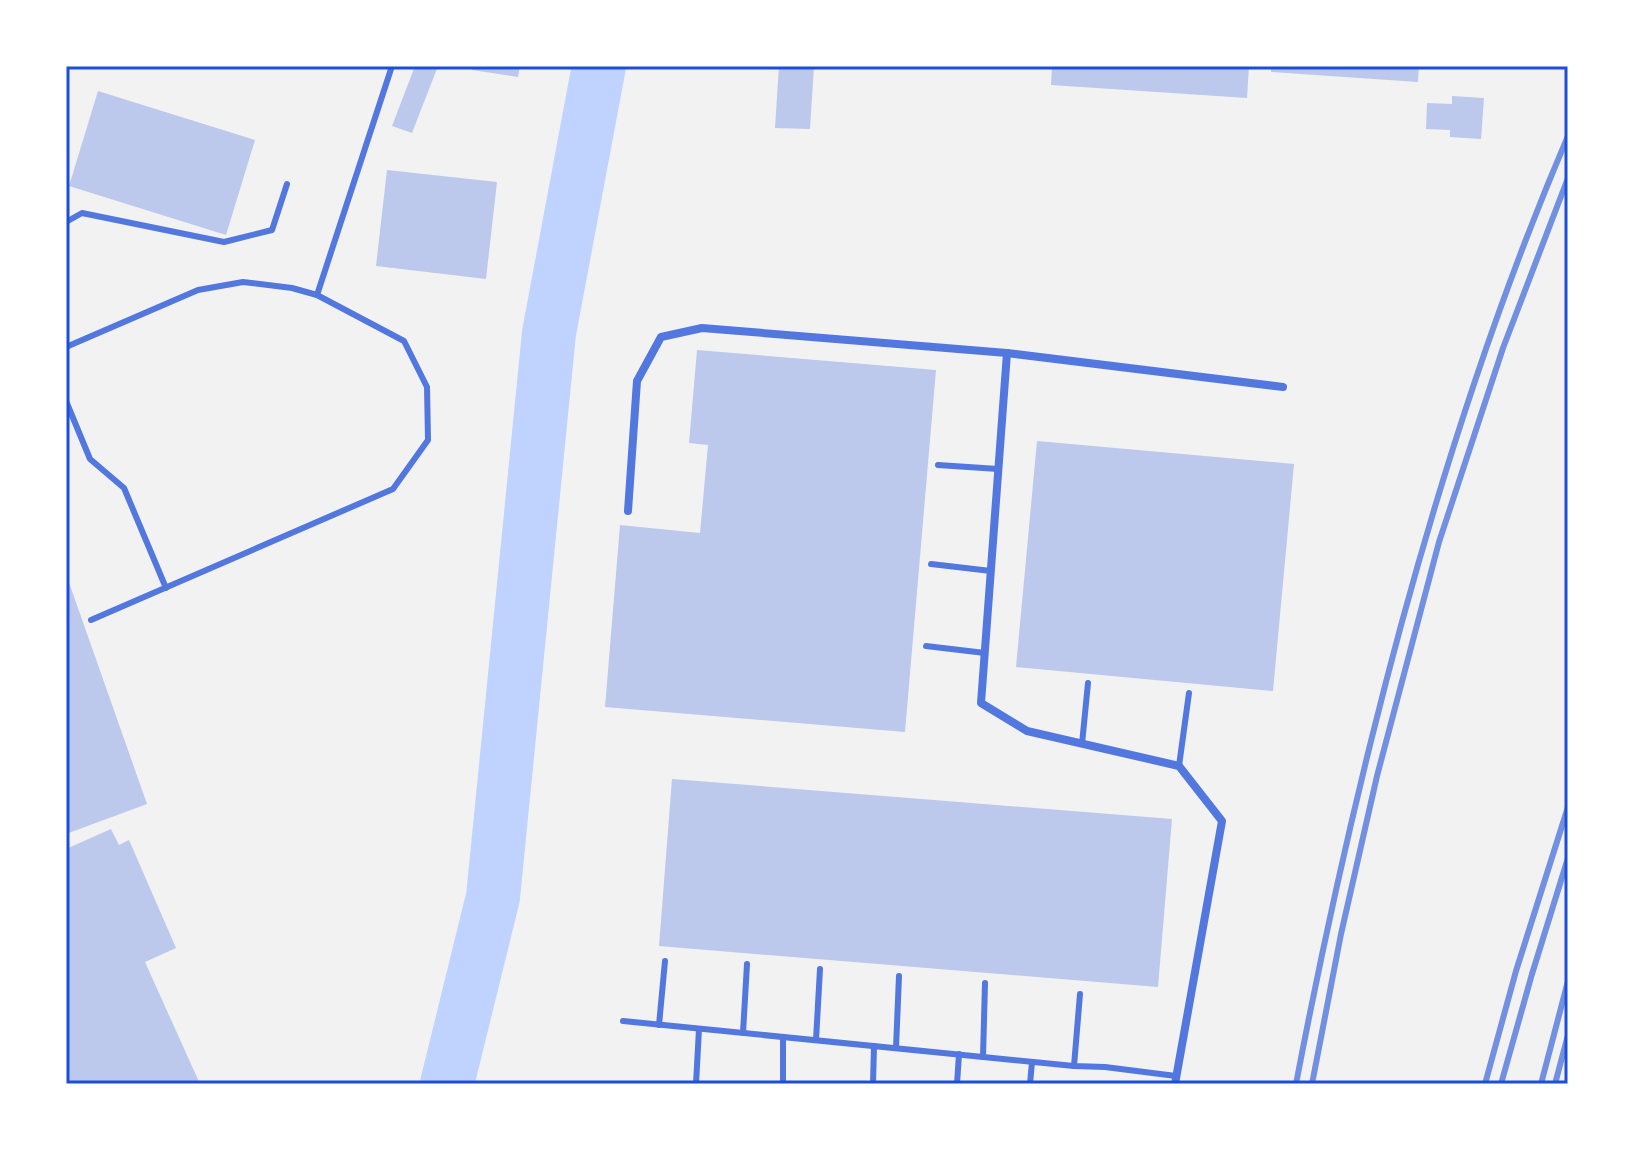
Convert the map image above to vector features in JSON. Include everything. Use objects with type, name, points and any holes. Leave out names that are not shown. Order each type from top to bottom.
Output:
[{"type":"street","points":[[628,511],[637,381],[661,337],[702,328],[1007,353],[1283,387]]},
{"type":"street","points":[[1007,353],[981,703],[1027,731],[1179,766],[1222,821],[1175,1080]]},
{"type":"lane","points":[[317,295],[392,66]]},
{"type":"lane","points":[[66,222],[82,213],[224,242],[272,230],[287,184]]},
{"type":"lane","points":[[66,347],[198,290],[243,282],[292,288],[317,295],[404,341],[427,387],[428,440],[393,489],[91,620]]},
{"type":"lane","points":[[66,401],[90,459],[124,488],[166,588]]},
{"type":"lane","points":[[938,465],[998,469]]},
{"type":"lane","points":[[931,564],[991,571]]},
{"type":"lane","points":[[926,646],[985,653]]},
{"type":"lane","points":[[1082,744],[1088,683]]},
{"type":"lane","points":[[1179,766],[1189,693]]},
{"type":"lane","points":[[659,1025],[665,961]]},
{"type":"lane","points":[[743,1033],[747,964]]},
{"type":"lane","points":[[816,1040],[820,969]]},
{"type":"lane","points":[[896,1048],[899,976]]},
{"type":"lane","points":[[983,1057],[985,983]]},
{"type":"lane","points":[[1074,1066],[1080,994]]},
{"type":"lane","points":[[623,1021],[1105,1067],[1175,1080]]},
{"type":"lane","points":[[696,1084],[699,1029]]},
{"type":"lane","points":[[783,1037],[783,1084]]},
{"type":"lane","points":[[873,1084],[874,1046]]},
{"type":"lane","points":[[957,1084],[959,1054]]},
{"type":"lane","points":[[1030,1084],[1032,1062]]},
{"type":"building","points":[[415,66],[438,66],[412,133],[392,126]]},
{"type":"building","points":[[473,66],[520,66],[518,77],[472,70]]},
{"type":"building","points":[[779,66],[814,66],[810,129],[775,128]]},
{"type":"building","points":[[1052,66],[1249,66],[1247,98],[1051,85]]},
{"type":"building","points":[[1271,66],[1419,66],[1418,82],[1271,72]]},
{"type":"building","points":[[98,91],[255,140],[226,235],[69,186]]},
{"type":"building","points":[[1452,96],[1484,98],[1481,139],[1450,137],[1450,130],[1426,129],[1427,103],[1452,104]]},
{"type":"building","points":[[387,170],[497,182],[486,279],[376,266]]},
{"type":"building","points":[[697,350],[936,370],[905,732],[605,707],[620,525],[700,533],[708,445],[689,443]]},
{"type":"building","points":[[1037,441],[1294,464],[1273,691],[1016,667]]},
{"type":"building","points":[[66,574],[147,804],[66,834]]},
{"type":"building","points":[[672,779],[1172,819],[1158,987],[659,946]]},
{"type":"building","points":[[111,829],[119,845],[129,840],[176,948],[145,962],[200,1084],[66,1084],[66,849]]},
{"type":"waterway","points":[[447,1084],[493,897],[549,333],[599,66]]},
{"type":"railway","points":[[1296,1084],[1351,826],[1411,587],[1482,359],[1568,136]]},
{"type":"railway","points":[[1312,1084],[1341,934],[1377,776],[1439,542],[1503,348],[1568,178]]},
{"type":"railway","points":[[1485,1084],[1516,971],[1568,807]]},
{"type":"railway","points":[[1501,1084],[1568,858]]},
{"type":"railway","points":[[1541,1084],[1568,981]]},
{"type":"railway","points":[[1555,1084],[1568,1035]]}]
